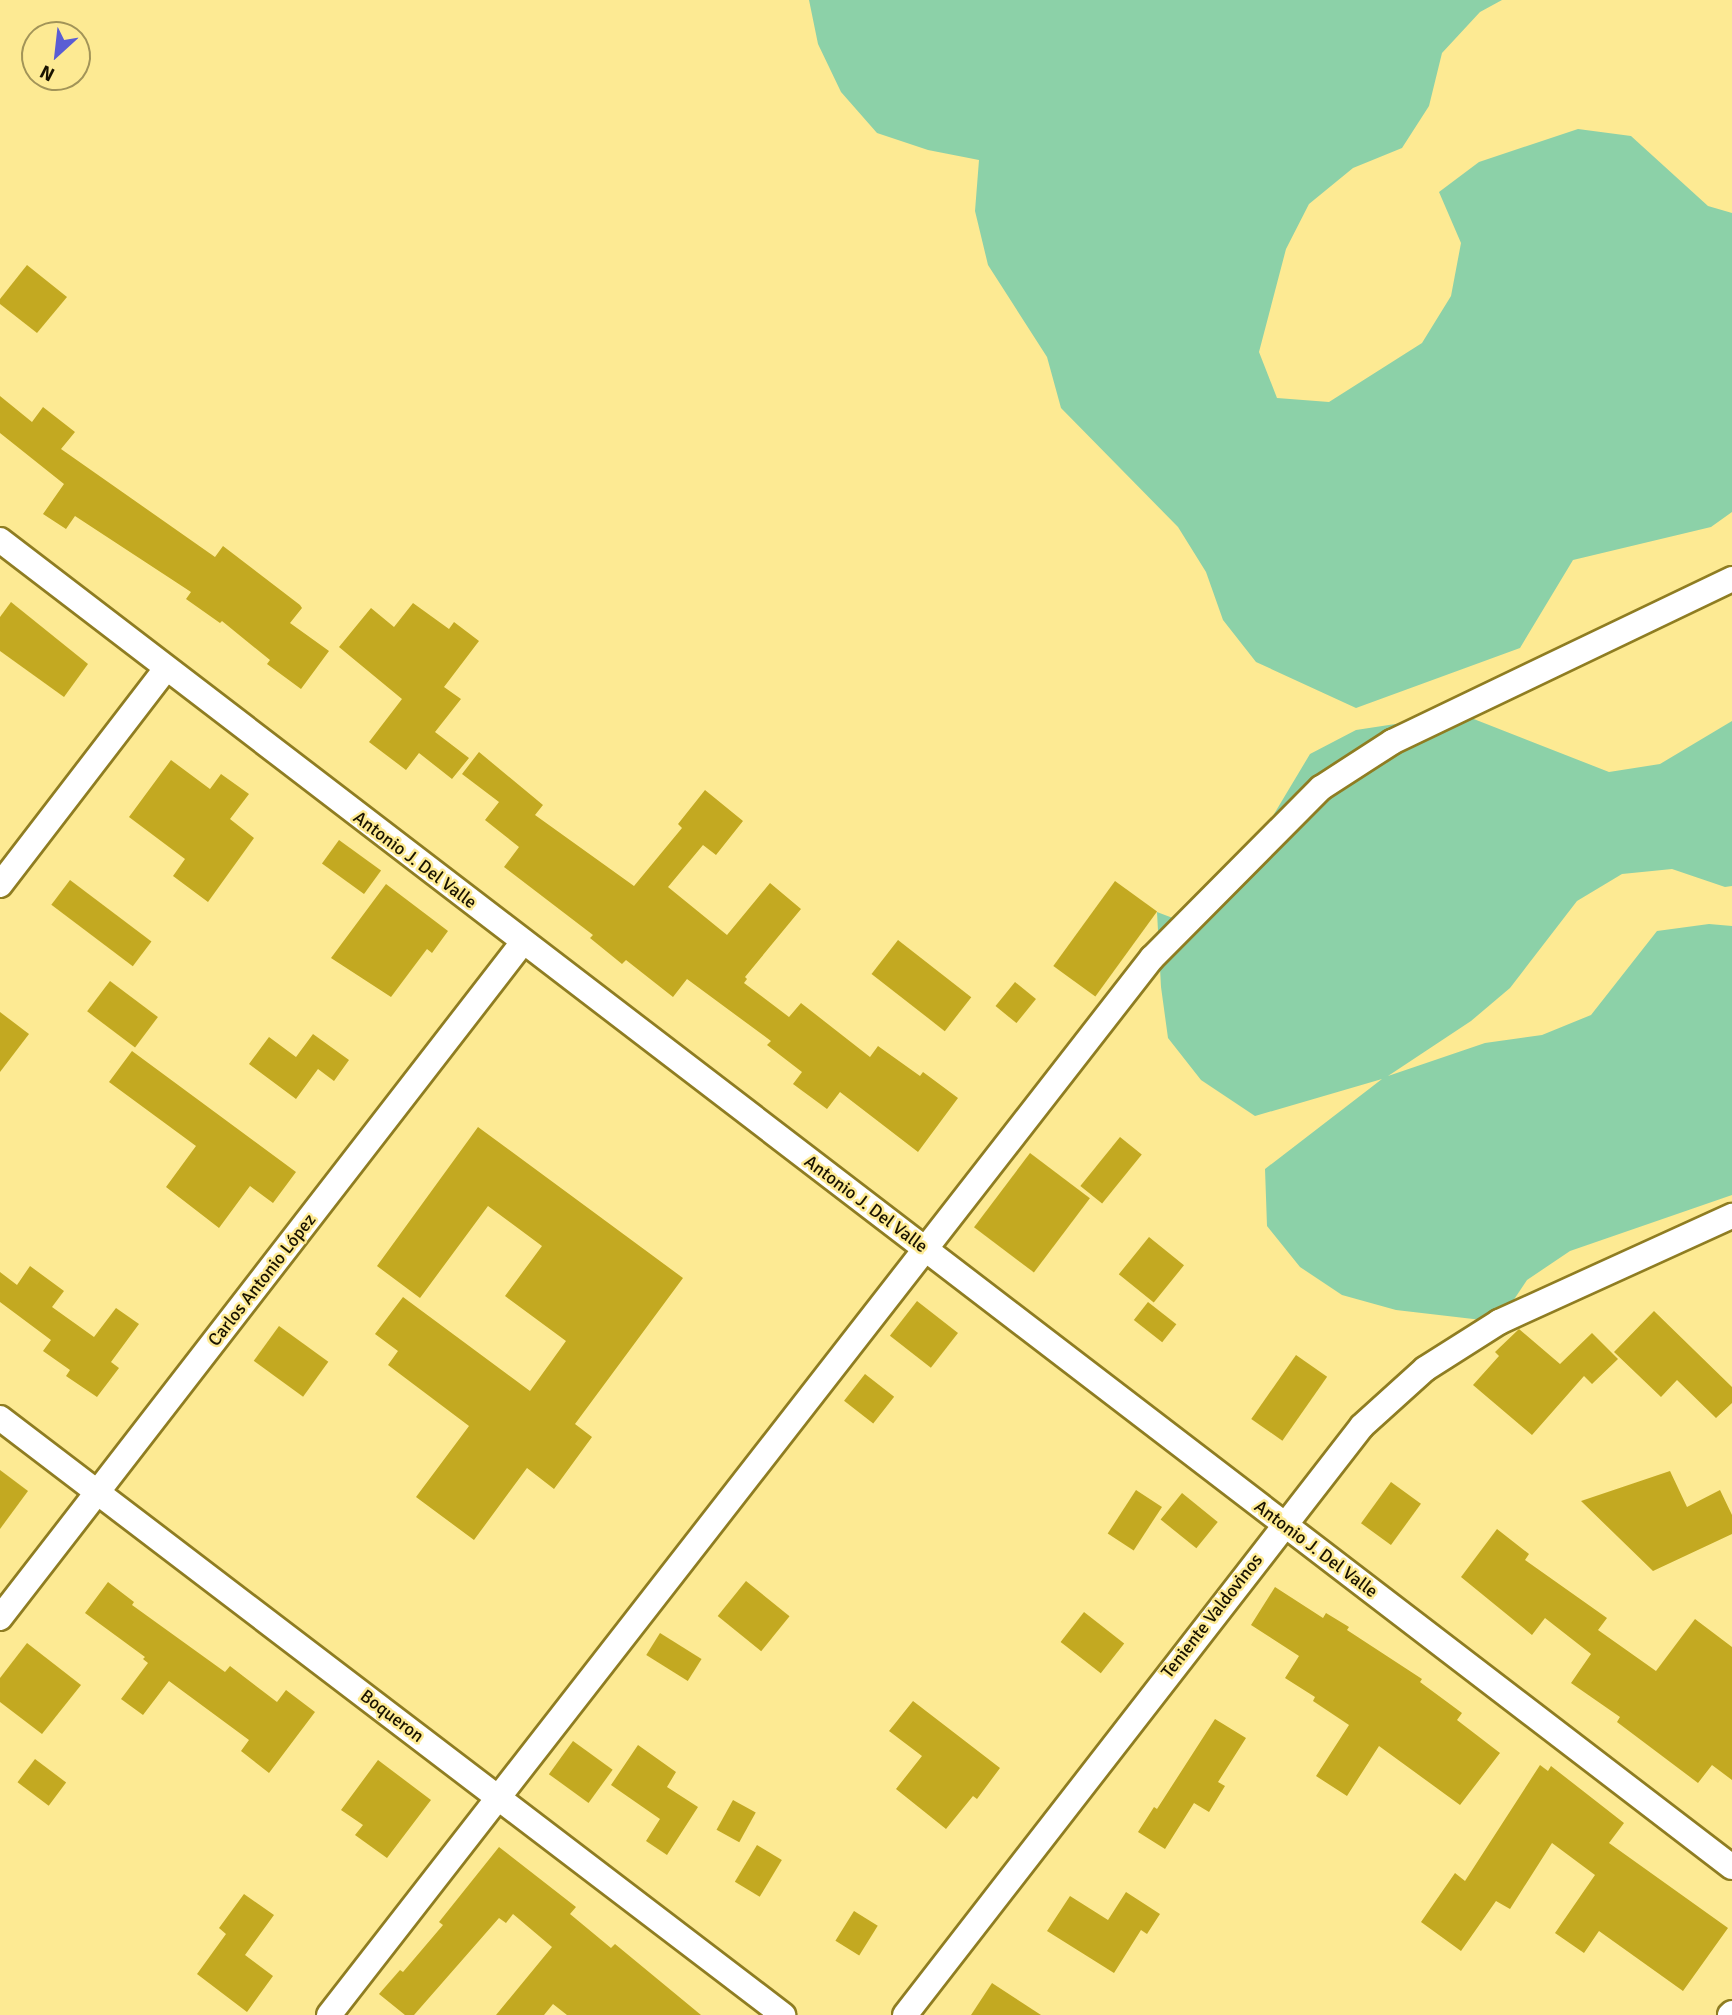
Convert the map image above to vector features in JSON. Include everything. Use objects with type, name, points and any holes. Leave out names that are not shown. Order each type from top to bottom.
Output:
[{"type":"street","name":"Antonio J. Del Valle","points":[[0,540],[1732,1867]]},
{"type":"street","points":[[329,2015],[1152,958],[1321,788],[1392,742],[1732,579]]},
{"type":"street","points":[[0,885],[166,669]]},
{"type":"street","name":"Carlos Antonio López","points":[[0,1618],[523,942]]},
{"type":"street","name":"Teniente Valdovinos","points":[[905,2015],[1283,1524],[1362,1426],[1425,1369],[1499,1322],[1732,1216]]},
{"type":"street","name":"Boqueron","points":[[0,1418],[783,2015]]},
{"type":"green space","points":[[809,0],[1502,0],[1480,12],[1442,53],[1429,106],[1402,148],[1353,168],[1309,204],[1286,249],[1259,352],[1277,398],[1329,402],[1422,343],[1451,296],[1461,243],[1439,192],[1479,162],[1578,129],[1631,136],[1708,206],[1732,213],[1732,512],[1711,527],[1573,560],[1520,648],[1356,708],[1256,662],[1223,620],[1206,572],[1178,527],[1061,408],[1047,357],[988,265],[975,211],[979,160],[928,150],[877,133],[841,92],[818,44]]},
{"type":"green space","points":[[1461,714],[1609,772],[1660,764],[1732,721],[1732,886],[1725,887],[1672,869],[1622,874],[1577,901],[1510,988],[1471,1021],[1388,1076],[1485,1043],[1542,1035],[1591,1015],[1657,931],[1709,924],[1732,926],[1732,1195],[1570,1251],[1527,1280],[1499,1322],[1396,1310],[1342,1295],[1300,1267],[1267,1226],[1265,1169],[1382,1079],[1255,1116],[1201,1080],[1168,1038],[1161,987],[1157,912],[1178,920],[1253,849],[1310,754],[1356,730]]},
{"type":"building","points":[[27,265],[67,297],[37,333],[0,304],[0,299]]},
{"type":"building","points":[[0,396],[32,422],[43,407],[75,432],[61,449],[215,557],[223,546],[300,605],[302,608],[290,623],[329,651],[301,689],[267,664],[270,660],[222,621],[220,623],[186,599],[191,592],[75,516],[66,529],[43,514],[64,484],[0,433]]},
{"type":"building","points":[[11,602],[88,664],[64,697],[0,651],[0,617]]},
{"type":"building","points":[[413,603],[449,629],[454,622],[479,641],[444,687],[461,699],[435,732],[469,758],[452,779],[419,753],[406,770],[369,742],[402,699],[339,647],[371,608],[394,627]]},
{"type":"building","points":[[479,752],[543,805],[535,815],[634,886],[682,828],[678,824],[705,790],[743,821],[716,855],[703,845],[668,887],[727,935],[770,883],[801,909],[745,977],[747,979],[744,983],[789,1017],[801,1003],[870,1057],[878,1046],[920,1076],[923,1072],[958,1098],[918,1152],[840,1092],[827,1109],[793,1084],[802,1072],[767,1045],[771,1041],[687,979],[673,997],[626,960],[622,964],[590,938],[593,935],[504,867],[519,847],[485,820],[499,802],[462,774]]},
{"type":"building","points":[[171,760],[210,789],[221,774],[249,794],[230,819],[254,838],[208,902],[173,876],[185,859],[129,817]]},
{"type":"building","points":[[339,840],[381,871],[364,894],[322,863]]},
{"type":"building","points":[[70,880],[151,941],[133,966],[51,905]]},
{"type":"building","points":[[1115,881],[1157,912],[1095,997],[1053,966]]},
{"type":"building","points":[[386,884],[448,931],[432,953],[427,949],[391,997],[331,958]]},
{"type":"building","points":[[898,940],[971,997],[945,1031],[872,974]]},
{"type":"building","points":[[110,981],[158,1017],[135,1047],[87,1011]]},
{"type":"building","points":[[1015,982],[1036,999],[1016,1023],[995,1006]]},
{"type":"building","points":[[0,1012],[29,1034],[0,1072]]},
{"type":"building","points":[[313,1034],[349,1060],[334,1081],[318,1069],[296,1099],[249,1064],[269,1037],[296,1057]]},
{"type":"building","points":[[132,1051],[296,1172],[273,1203],[250,1186],[219,1228],[166,1187],[196,1146],[109,1082]]},
{"type":"building","points":[[478,1127],[683,1278],[575,1424],[592,1437],[554,1489],[527,1468],[474,1540],[416,1497],[469,1426],[388,1365],[398,1351],[375,1334],[403,1297],[530,1391],[566,1341],[505,1296],[542,1246],[488,1206],[420,1298],[377,1266]]},
{"type":"building","points":[[1120,1137],[1142,1155],[1102,1204],[1080,1186]]},
{"type":"building","points":[[1030,1153],[1090,1198],[1034,1272],[974,1227]]},
{"type":"building","points":[[1149,1237],[1184,1265],[1154,1303],[1119,1274]]},
{"type":"building","points":[[30,1266],[64,1291],[52,1307],[94,1337],[116,1308],[139,1324],[111,1362],[119,1368],[97,1397],[66,1376],[70,1370],[43,1351],[51,1340],[0,1302],[0,1272],[17,1285]]},
{"type":"building","points":[[917,1301],[958,1333],[931,1368],[890,1336]]},
{"type":"building","points":[[1148,1302],[1176,1324],[1162,1342],[1134,1320]]},
{"type":"building","points":[[1654,1311],[1732,1387],[1732,1403],[1716,1418],[1677,1380],[1661,1397],[1614,1352]]},
{"type":"building","points":[[279,1326],[328,1362],[303,1397],[254,1361]]},
{"type":"building","points":[[1519,1329],[1560,1364],[1592,1333],[1618,1359],[1592,1384],[1584,1376],[1532,1435],[1473,1385],[1499,1356],[1495,1352]]},
{"type":"building","points":[[1296,1355],[1327,1377],[1282,1441],[1251,1419]]},
{"type":"building","points":[[865,1374],[894,1397],[873,1424],[844,1401]]},
{"type":"building","points":[[0,1470],[28,1491],[0,1529]]},
{"type":"building","points":[[1670,1471],[1687,1507],[1720,1490],[1732,1515],[1732,1534],[1653,1571],[1581,1501]]},
{"type":"building","points":[[1391,1482],[1421,1504],[1391,1545],[1361,1523]]},
{"type":"building","points":[[1136,1490],[1162,1507],[1134,1550],[1108,1534]]},
{"type":"building","points":[[1182,1493],[1218,1522],[1196,1548],[1161,1519]]},
{"type":"building","points":[[1497,1529],[1529,1554],[1525,1560],[1607,1618],[1598,1630],[1656,1671],[1695,1619],[1732,1647],[1732,1780],[1712,1765],[1698,1783],[1617,1722],[1620,1717],[1571,1683],[1591,1654],[1545,1618],[1532,1635],[1461,1577]]},
{"type":"building","points":[[746,1581],[790,1616],[761,1651],[718,1616]]},
{"type":"building","points":[[108,1582],[134,1602],[132,1605],[225,1672],[230,1666],[277,1702],[286,1690],[315,1712],[269,1773],[241,1751],[249,1740],[169,1681],[143,1715],[121,1699],[148,1663],[143,1659],[145,1657],[85,1613]]},
{"type":"building","points":[[1275,1587],[1323,1618],[1326,1613],[1349,1627],[1347,1630],[1422,1679],[1420,1682],[1462,1713],[1457,1720],[1500,1753],[1460,1805],[1379,1746],[1347,1796],[1316,1776],[1349,1725],[1313,1701],[1315,1697],[1285,1678],[1299,1656],[1251,1625]]},
{"type":"building","points":[[1084,1612],[1124,1643],[1101,1673],[1061,1642]]},
{"type":"building","points":[[660,1633],[702,1659],[688,1681],[646,1655]]},
{"type":"building","points":[[27,1643],[81,1685],[42,1734],[0,1702],[0,1678]]},
{"type":"building","points":[[913,1701],[1000,1768],[977,1799],[973,1796],[946,1829],[896,1789],[922,1756],[889,1731]]},
{"type":"building","points":[[1215,1719],[1246,1738],[1218,1782],[1225,1786],[1209,1812],[1194,1803],[1165,1849],[1138,1832],[1154,1807],[1157,1809]]},
{"type":"building","points":[[573,1741],[613,1770],[589,1803],[549,1774]]},
{"type":"building","points":[[638,1745],[676,1772],[667,1787],[698,1807],[667,1855],[646,1841],[660,1819],[611,1785]]},
{"type":"building","points":[[35,1759],[66,1782],[49,1806],[18,1782]]},
{"type":"building","points":[[378,1760],[431,1800],[387,1858],[355,1835],[363,1825],[341,1810]]},
{"type":"building","points":[[1540,1765],[1548,1771],[1551,1766],[1624,1823],[1609,1843],[1728,1928],[1683,1991],[1599,1931],[1584,1953],[1555,1933],[1595,1875],[1552,1843],[1510,1909],[1496,1901],[1461,1951],[1421,1922],[1455,1873],[1465,1881]]},
{"type":"building","points":[[733,1800],[756,1813],[739,1842],[717,1830]]},
{"type":"building","points":[[757,1845],[782,1860],[760,1897],[735,1882]]},
{"type":"building","points":[[499,1847],[576,1907],[570,1914],[611,1948],[615,1944],[701,2015],[567,2015],[553,2004],[544,2015],[496,2015],[552,1947],[513,1914],[506,1923],[499,1918],[414,2015],[405,2015],[379,1994],[400,1970],[403,1972],[443,1925],[439,1922]]},
{"type":"building","points":[[1126,1892],[1160,1914],[1147,1934],[1141,1930],[1114,1973],[1047,1931],[1070,1896],[1108,1920]]},
{"type":"building","points":[[244,1894],[274,1915],[245,1955],[273,1976],[247,2012],[197,1974],[226,1934],[219,1928]]},
{"type":"building","points":[[854,1911],[878,1926],[859,1956],[835,1941]]},
{"type":"building","points":[[992,1983],[1041,2015],[971,2015]]}]
